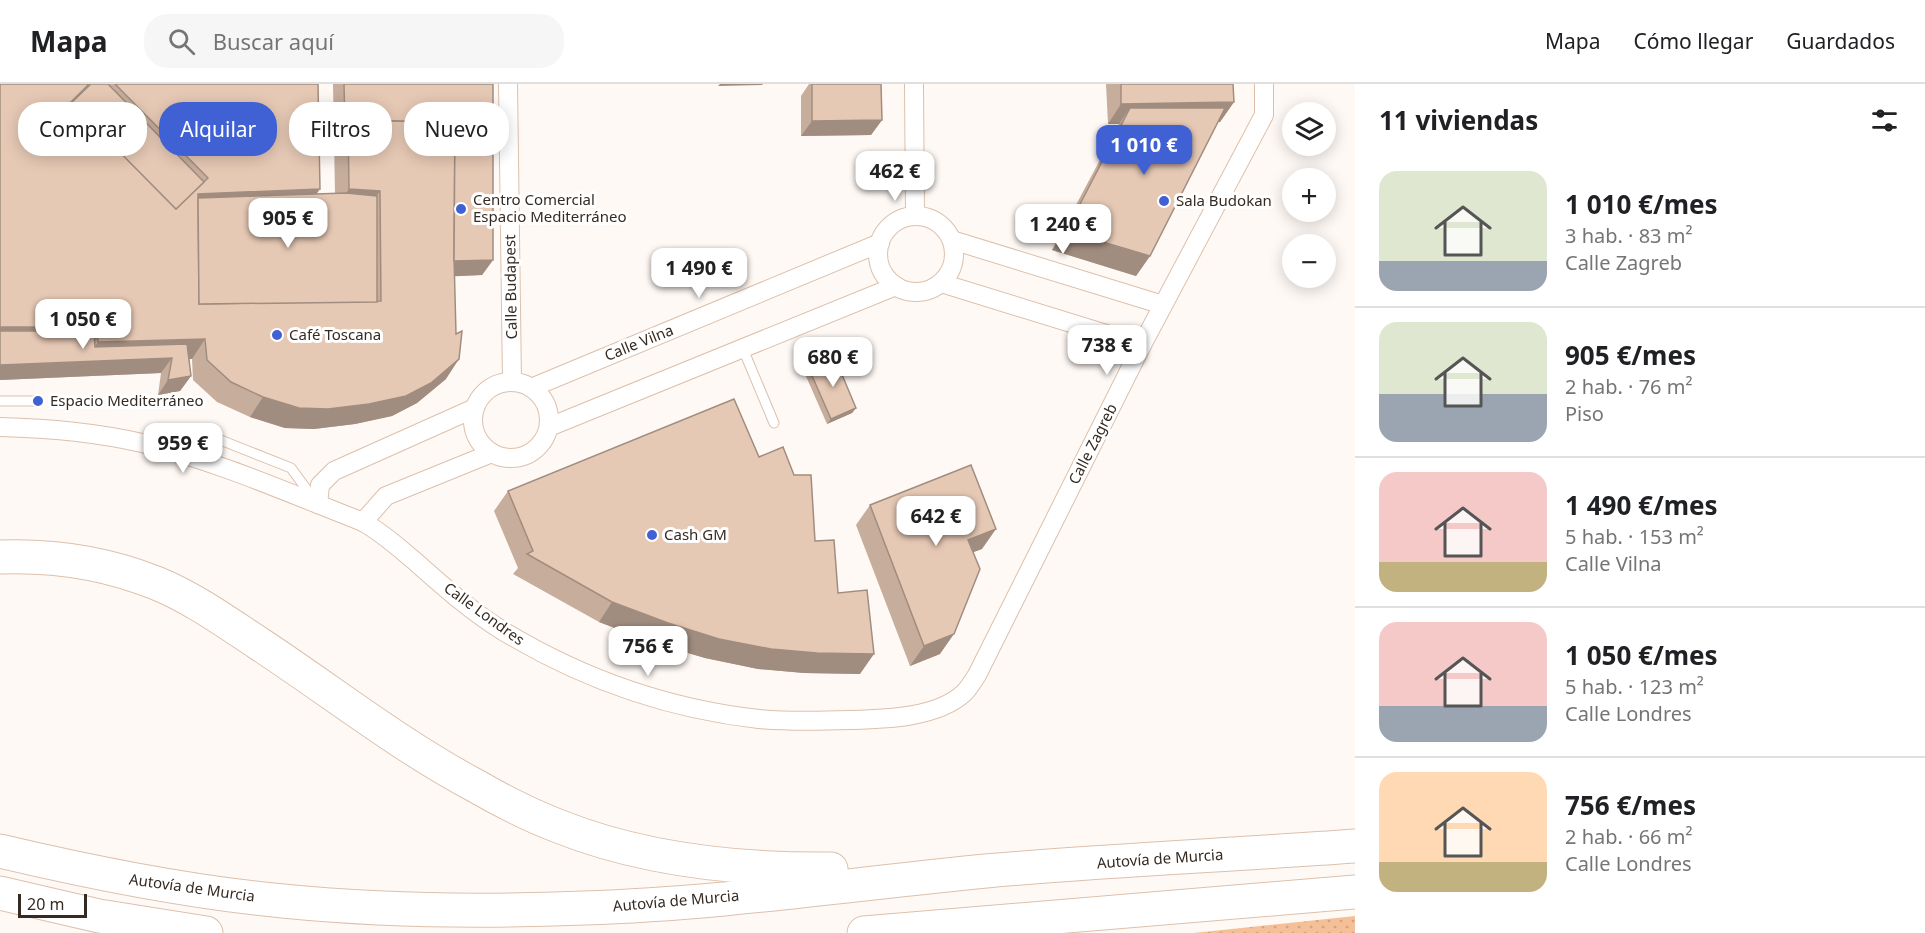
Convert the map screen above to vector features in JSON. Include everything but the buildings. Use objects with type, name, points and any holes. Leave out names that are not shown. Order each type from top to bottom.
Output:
[{"type":"highway","points":[[0,557],[25,556],[90,563],[158,584],[225,622],[393,737],[451,773],[531,815],[558,827],[607,843],[666,856],[773,868],[861,868],[964,861],[990,871]]},
{"type":"highway","name":"Autovía de Murcia","points":[[0,851],[107,875],[221,894],[337,906],[459,910],[586,908],[648,904],[990,871],[1355,846]]},
{"type":"highway","points":[[864,933],[1355,892]]},
{"type":"highway","points":[[0,894],[99,916],[206,933]]},
{"type":"street","name":"Calle Budapest","points":[[508,84],[512,382]]},
{"type":"street","points":[[914,84],[915,216]]},
{"type":"street","name":"Calle Zagreb","points":[[977,675],[1142,345],[1264,116],[1264,84]]},
{"type":"street","points":[[927,217],[946,230],[952,240],[953,263],[941,282],[930,289],[919,292],[896,286],[887,278],[881,267],[878,255],[885,232],[904,218],[927,217]]},
{"type":"street","points":[[952,240],[1163,305]]},
{"type":"street","name":"Calle Vilna","points":[[531,388],[880,243]]},
{"type":"street","points":[[941,282],[1142,345]]},
{"type":"street","points":[[549,427],[896,286]]},
{"type":"street","points":[[512,382],[531,388],[542,398],[548,412],[549,427],[541,443],[527,455],[515,458],[492,453],[482,444],[476,433],[473,421],[475,408],[486,392],[504,383],[512,382]]},
{"type":"street","points":[[318,504],[320,485],[334,471],[475,408]]},
{"type":"street","name":"Calle Londres","points":[[0,427],[58,431],[141,443],[204,462],[363,522],[380,531],[451,592],[500,629],[544,655],[595,678],[693,708],[760,719],[868,720],[924,713],[943,707],[964,693],[977,675]]},
{"type":"street","points":[[363,522],[386,496],[492,453]]},
{"type":"lane","points":[[743,349],[774,423]]},
{"type":"lane","points":[[0,401],[38,401]]},
{"type":"lane","points":[[203,433],[291,468],[318,504]]},
{"type":"shaded area","points":[[1355,916],[1355,933],[1194,933]]},
{"type":"place","name":"Sala Budokan","points":[[1164,201]]},
{"type":"place","name":"Centro Comercial Espacio Mediterráneo","points":[[461,209]]},
{"type":"place","name":"Café Toscana","points":[[277,335]]},
{"type":"place","name":"Espacio Mediterráneo","points":[[38,401]]},
{"type":"place","name":"Cash GM","points":[[652,535]]}]
